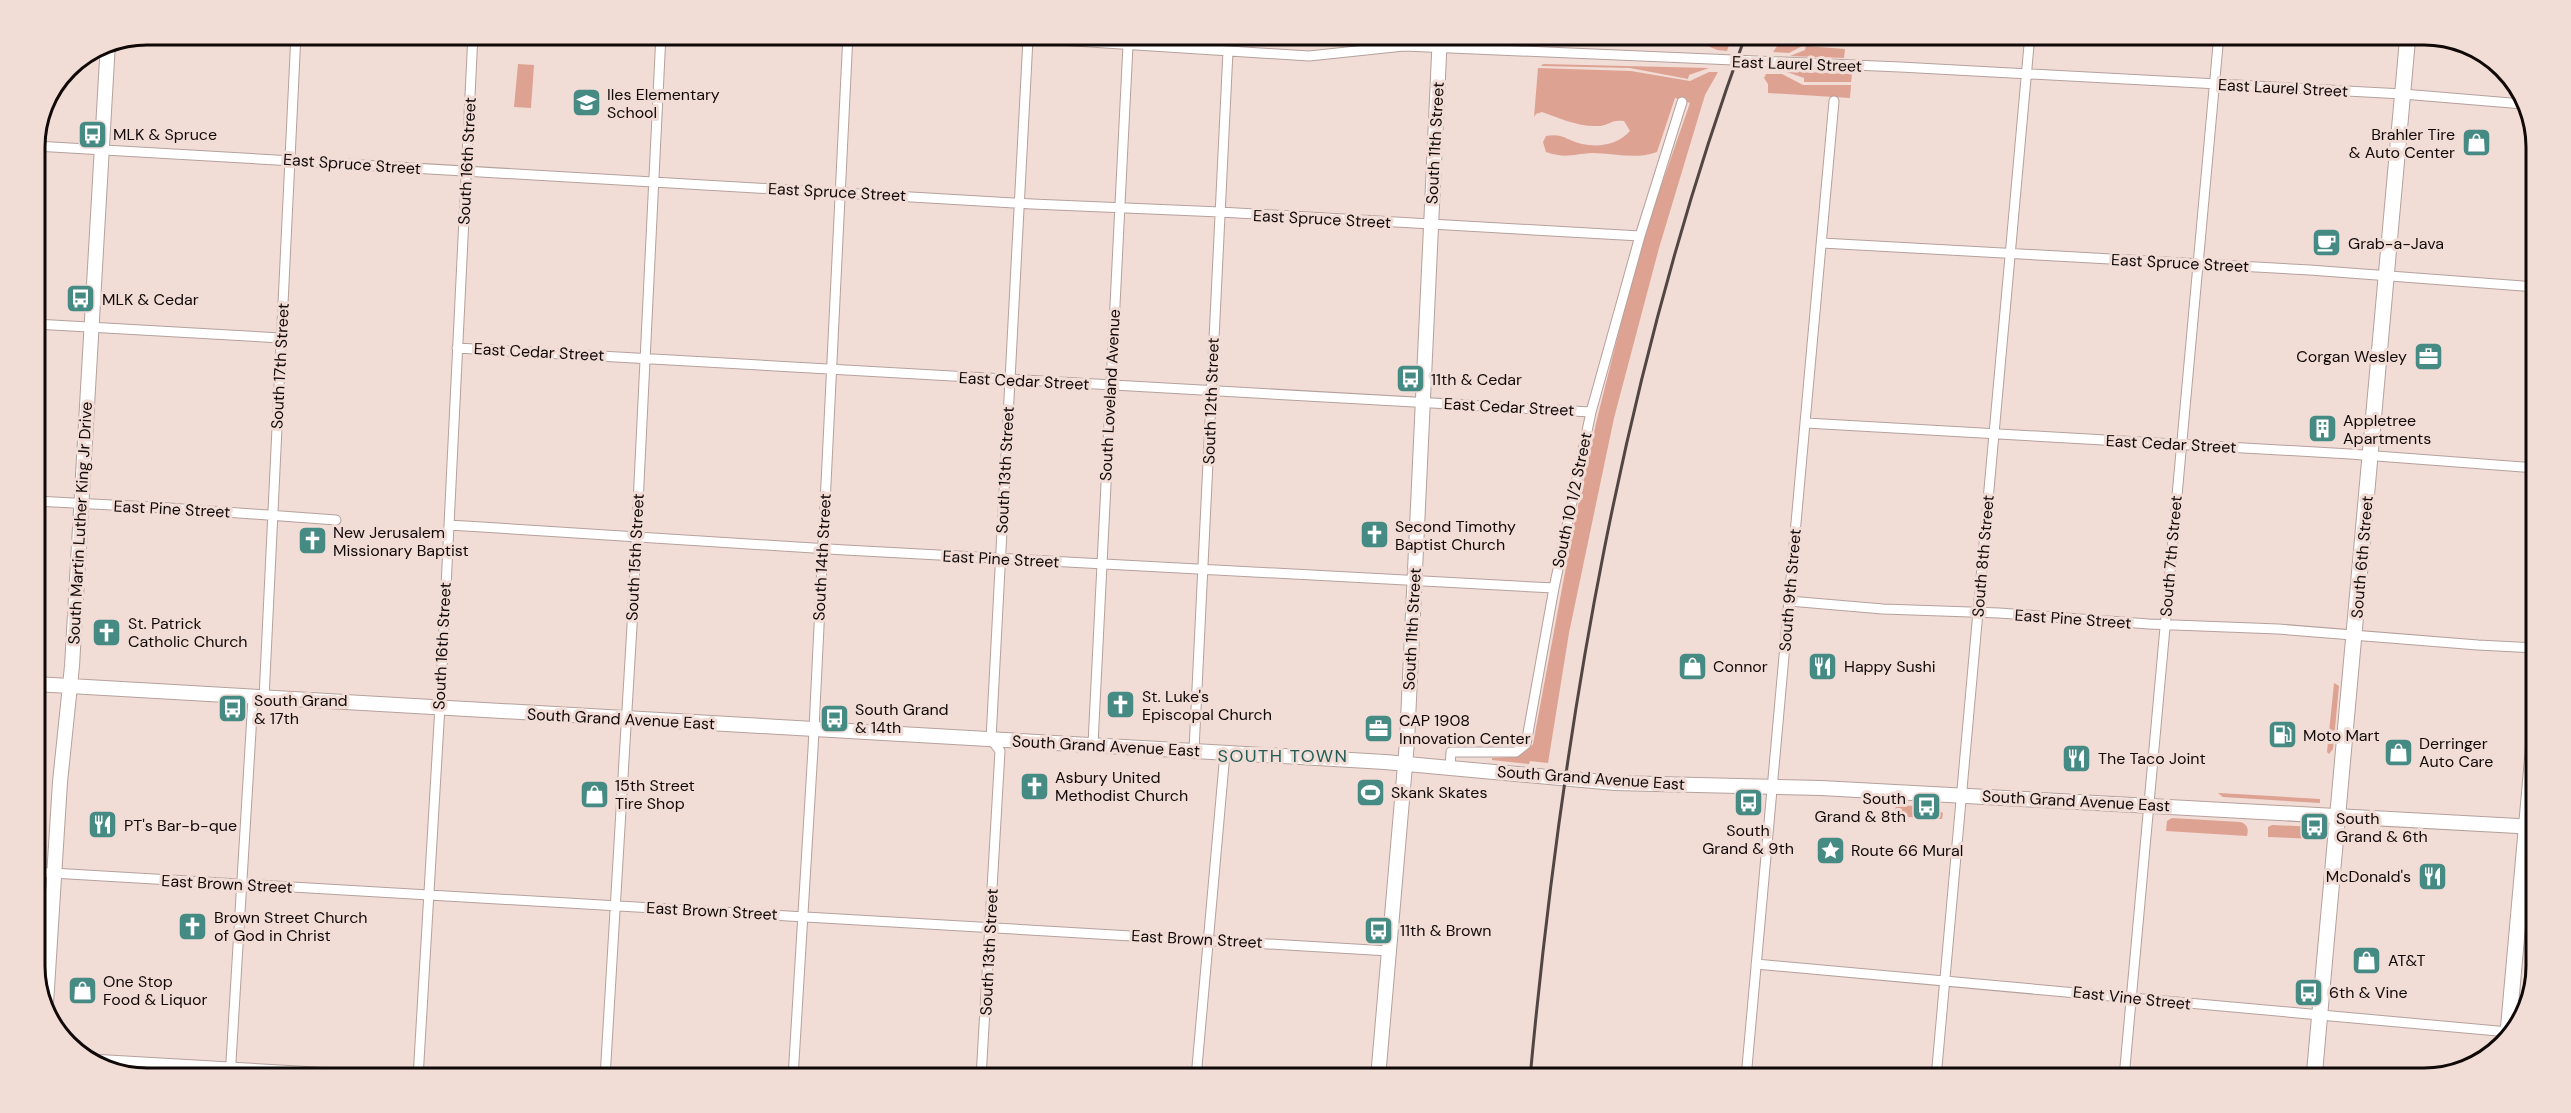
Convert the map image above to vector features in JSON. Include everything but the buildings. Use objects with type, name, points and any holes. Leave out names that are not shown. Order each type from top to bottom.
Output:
[{"type":"main road","name":"South 11th Street","points":[[1379,1068],[1406,764],[1440,45]]},
{"type":"main road","name":"South 6th Street","points":[[2315,1068],[2407,45]]},
{"type":"main road","name":"South Martin Luther King Jr Drive","points":[[47,986],[70,687],[107,53]]},
{"type":"main road","name":"South Grand Avenue East","points":[[45,685],[439,709],[1194,750],[1450,767],[1615,783],[1961,795],[2526,827]]},
{"type":"main road","points":[[2509,1021],[2526,872]]},
{"type":"street","name":"South 17th Street","points":[[231,1068],[242,885],[273,515],[295,45]]},
{"type":"street","name":"South 16th Street","points":[[419,1068],[449,525],[472,45]]},
{"type":"street","name":"South 15th Street","points":[[606,1068],[636,537],[660,45]]},
{"type":"street","name":"South 14th Street","points":[[794,1068],[814,730],[847,45]]},
{"type":"street","name":"South 13th Street","points":[[982,1068],[1000,751],[991,740],[1017,203],[1028,45]]},
{"type":"street","name":"East Laurel Street","points":[[1128,45],[1309,56],[1394,45]]},
{"type":"street","name":"South Loveland Avenue","points":[[1093,744],[1128,45]]},
{"type":"street","name":"East Laurel Street","points":[[1511,45],[2403,94],[2516,103]]},
{"type":"street","name":"South 8th Street","points":[[1937,1068],[2029,45]]},
{"type":"street","name":"South 7th Street","points":[[2125,1068],[2218,45]]},
{"type":"street","name":"South 12th Street","points":[[1194,750],[1228,51]]},
{"type":"street","name":"South 9th Street","points":[[1747,1068],[1834,101]]},
{"type":"street","name":"South 10 1/2 Street","points":[[1450,767],[1451,752],[1516,752],[1526,744],[1554,588],[1591,412],[1640,236],[1682,102]]},
{"type":"street","name":"East Spruce Street","points":[[45,146],[653,180],[1017,203],[1640,236]]},
{"type":"street","name":"East Spruce Street","points":[[1822,243],[2386,275],[2526,286]]},
{"type":"street","points":[[45,325],[281,338]]},
{"type":"street","name":"East Cedar Street","points":[[457,348],[1591,412]]},
{"type":"street","name":"East Cedar Street","points":[[1806,423],[2371,455],[2526,467]]},
{"type":"street","name":"East Pine Street","points":[[45,502],[336,520]]},
{"type":"street","name":"East Pine Street","points":[[449,525],[822,549],[1554,588]]},
{"type":"street","name":"East Pine Street","points":[[1789,601],[1883,609],[1978,612],[2526,647]]},
{"type":"street","points":[[1197,1068],[1225,753]]},
{"type":"street","name":"East Brown Street","points":[[45,873],[1389,951]]},
{"type":"street","name":"East Vine Street","points":[[1756,964],[2502,1031]]},
{"type":"street","points":[[108,1060],[231,1068]]},
{"type":"shaded area","points":[[1706,45],[1729,45],[1727,51]]},
{"type":"shaded area","points":[[1778,45],[1804,45],[1789,53],[1773,52]]},
{"type":"shaded area","points":[[1806,46],[1845,49],[1844,58],[1790,56],[1805,50]]},
{"type":"shaded area","points":[[518,64],[534,65],[531,108],[514,107]]},
{"type":"shaded area","points":[[1543,64],[1709,68],[1689,75],[1688,79],[1630,68],[1541,66]]},
{"type":"shaded area","points":[[1538,68],[1631,71],[1690,81],[1709,72],[1718,72],[1705,95],[1659,248],[1614,418],[1569,633],[1548,763],[1530,761],[1529,764],[1492,760],[1492,758],[1520,754],[1533,744],[1574,524],[1597,419],[1640,247],[1690,103],[1675,98],[1657,152],[1633,156],[1592,153],[1564,156],[1553,154],[1546,152],[1543,142],[1546,136],[1561,136],[1577,143],[1595,145],[1614,142],[1630,131],[1624,121],[1590,126],[1569,122],[1542,112],[1534,117]]},
{"type":"shaded area","points":[[1784,71],[1852,74],[1851,82],[1804,82],[1804,78]]},
{"type":"shaded area","points":[[1766,74],[1782,74],[1803,85],[1851,85],[1850,98],[1768,93],[1768,84],[1764,78]]},
{"type":"shaded area","points":[[2334,683],[2339,686],[2333,749],[2329,754],[2327,752]]},
{"type":"shaded area","points":[[2218,793],[2320,799],[2320,803],[2223,797]]},
{"type":"shaded area","points":[[1896,805],[1933,807],[1943,813],[1942,819],[1894,816]]},
{"type":"shaded area","points":[[2172,818],[2240,822],[2247,827],[2247,836],[2166,831],[2167,821]]},
{"type":"shaded area","points":[[2272,825],[2317,827],[2316,839],[2268,837],[2268,827]]},
{"type":"railway","points":[[1531,1068],[1560,813],[1580,681],[1604,549],[1632,419],[1665,289],[1703,161],[1742,45]]},
{"type":"place","name":"Iles Elementary School","points":[[586,103]]},
{"type":"place","name":"MLK & Spruce","points":[[92,134]]},
{"type":"place","name":"Brahler Tire & Auto Center","points":[[2476,143]]},
{"type":"place","name":"Grab-a-Java","points":[[2327,243]]},
{"type":"place","name":"MLK & Cedar","points":[[81,299]]},
{"type":"place","name":"Corgan Wesley","points":[[2428,356]]},
{"type":"place","name":"11th & Cedar","points":[[1410,379]]},
{"type":"place","name":"Appletree Apartments","points":[[2322,429]]},
{"type":"place","name":"Second Timothy Baptist Church","points":[[1374,535]]},
{"type":"place","name":"New Jerusalem Missionary Baptist","points":[[312,541]]},
{"type":"place","name":"St. Patrick Catholic Church","points":[[107,632]]},
{"type":"place","name":"Connor","points":[[1692,666]]},
{"type":"place","name":"Happy Sushi","points":[[1823,666]]},
{"type":"place","name":"St. Luke's Episcopal Church","points":[[1121,705]]},
{"type":"place","name":"South Grand & 17th","points":[[233,709]]},
{"type":"place","name":"South Grand & 14th","points":[[834,718]]},
{"type":"place","name":"CAP 1908 Innovation Center","points":[[1378,729]]},
{"type":"place","name":"Moto Mart","points":[[2282,735]]},
{"type":"place","name":"Derringer Auto Care","points":[[2398,752]]},
{"type":"place","name":"The Taco Joint","points":[[2077,758]]},
{"type":"place","name":"Asbury United Methodist Church","points":[[1034,786]]},
{"type":"place","name":"Skank Skates","points":[[1370,792]]},
{"type":"place","name":"15th Street Tire Shop","points":[[594,794]]},
{"type":"place","name":"South Grand & 9th","points":[[1748,802]]},
{"type":"place","name":"South Grand & 8th","points":[[1927,807]]},
{"type":"place","name":"PT's Bar-b-que","points":[[103,825]]},
{"type":"place","name":"South Grand & 6th","points":[[2315,827]]},
{"type":"place","name":"Route 66 Mural","points":[[1830,850]]},
{"type":"place","name":"McDonald's","points":[[2432,876]]},
{"type":"place","name":"Brown Street Church of God in Christ","points":[[193,926]]},
{"type":"place","name":"11th & Brown","points":[[1379,930]]},
{"type":"place","name":"AT&T","points":[[2367,960]]},
{"type":"place","name":"One Stop Food & Liquor","points":[[82,990]]},
{"type":"place","name":"6th & Vine","points":[[2308,992]]},
{"type":"district","name":"SOUTH TOWN","points":[[1283,756]]}]
